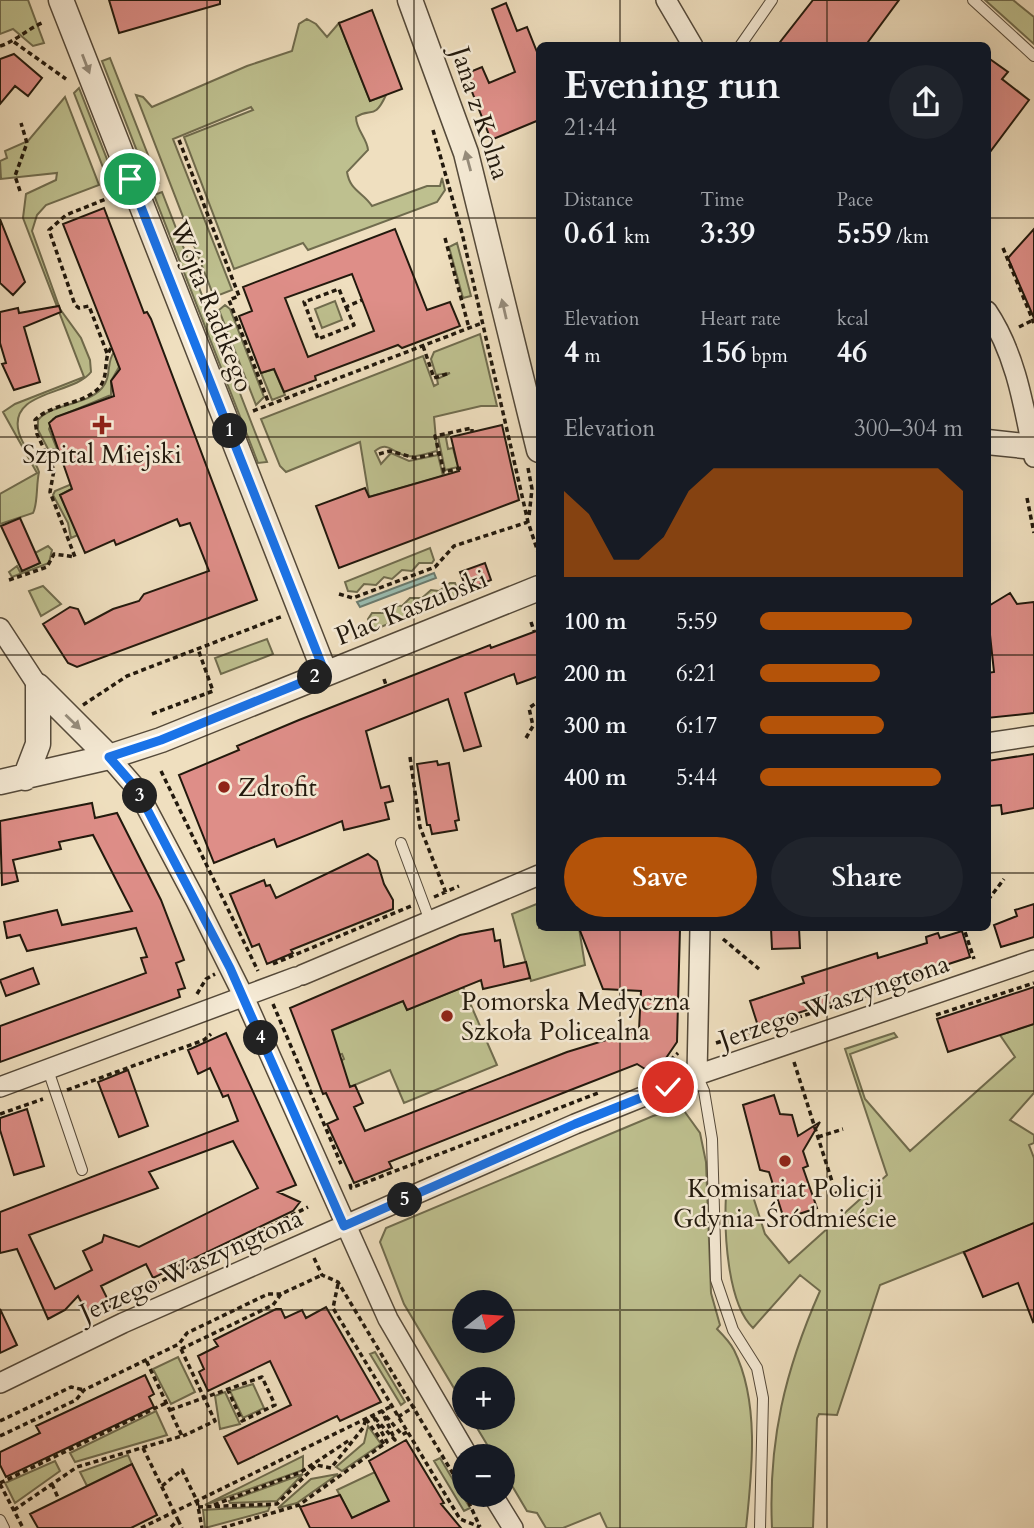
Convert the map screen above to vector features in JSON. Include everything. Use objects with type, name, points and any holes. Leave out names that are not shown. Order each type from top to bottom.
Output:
[{"type":"street","name":"Wójta Radtkego","points":[[61,0],[325,673]]},
{"type":"street","name":"Jana z Kolna","points":[[410,0],[466,153],[536,438]]},
{"type":"street","points":[[666,0],[691,42]]},
{"type":"street","points":[[991,318],[1013,365],[1033,450],[991,443]]},
{"type":"street","name":"Plac Kaszubski","points":[[0,782],[109,757],[161,740],[536,589]]},
{"type":"street","points":[[0,628],[38,686],[136,788],[244,997],[344,1226],[388,1319],[461,1444]]},
{"type":"street","points":[[24,778],[38,744],[38,686]]},
{"type":"street","points":[[991,742],[1034,736]]},
{"type":"street","points":[[0,1087],[299,976],[536,876]]},
{"type":"street","points":[[697,1075],[700,931]]},
{"type":"street","name":"Jerzego Waszyngtona","points":[[0,1383],[123,1323],[575,1124],[697,1075],[1034,960]]},
{"type":"street","points":[[499,1507],[509,1527]]},
{"type":"lane","points":[[743,42],[772,0]]},
{"type":"lane","points":[[973,0],[1034,56]]},
{"type":"lane","points":[[401,843],[430,921]]},
{"type":"lane","points":[[48,1070],[82,1170]]},
{"type":"lane","points":[[697,1075],[704,1091],[712,1139],[716,1280],[733,1329],[757,1368],[763,1398],[760,1528]]},
{"type":"lane","points":[[0,1520],[4,1528]]},
{"type":"path","points":[[0,46],[14,41],[26,30],[42,23]]},
{"type":"path","points":[[14,41],[66,79]]},
{"type":"path","points":[[430,120],[536,546]]},
{"type":"path","points":[[20,191],[15,176],[27,143],[21,123]]},
{"type":"path","points":[[179,140],[239,296],[229,300],[269,404]]},
{"type":"path","points":[[9,580],[47,567],[54,554],[75,556],[52,497],[54,470],[34,426],[35,420],[42,414],[92,394],[99,388],[106,374],[107,353],[89,306],[79,308],[75,304],[49,230],[66,215],[111,197]]},
{"type":"path","points":[[445,238],[468,328]]},
{"type":"path","points":[[1003,248],[1033,322],[1019,327]]},
{"type":"path","points":[[339,289],[346,307],[354,325],[318,339],[303,302],[339,289]]},
{"type":"path","points":[[346,307],[362,300]]},
{"type":"path","points":[[253,411],[482,323]]},
{"type":"path","points":[[423,346],[435,378],[450,373]]},
{"type":"path","points":[[107,353],[112,347]]},
{"type":"path","points":[[461,468],[444,472],[435,436],[472,428],[472,432]]},
{"type":"path","points":[[379,454],[390,451],[405,458],[415,458],[439,453]]},
{"type":"path","points":[[528,522],[532,489]]},
{"type":"path","points":[[1027,498],[1034,533]]},
{"type":"path","points":[[339,594],[353,598],[423,572],[435,567],[454,546],[528,522]]},
{"type":"path","points":[[77,712],[88,699],[127,676],[291,612]]},
{"type":"path","points":[[531,622],[534,631]]},
{"type":"path","points":[[152,714],[213,691],[198,649]]},
{"type":"path","points":[[384,679],[386,685]]},
{"type":"path","points":[[526,738],[533,726],[529,708],[536,703]]},
{"type":"path","points":[[410,757],[420,827],[453,912]]},
{"type":"path","points":[[991,896],[1004,879]]},
{"type":"path","points":[[258,970],[469,883]]},
{"type":"path","points":[[965,931],[974,959]]},
{"type":"path","points":[[723,939],[759,969]]},
{"type":"path","points":[[962,963],[981,957]]},
{"type":"path","points":[[195,996],[206,979],[216,974]]},
{"type":"path","points":[[710,1044],[867,995]]},
{"type":"path","points":[[0,1114],[204,1040],[211,1034]]},
{"type":"path","points":[[661,1068],[680,1051]]},
{"type":"path","points":[[794,1062],[836,1194]]},
{"type":"path","points":[[351,1188],[606,1090]]},
{"type":"path","points":[[818,1137],[843,1129]]},
{"type":"path","points":[[86,1318],[308,1207]]},
{"type":"path","points":[[180,1347],[187,1333],[268,1294],[281,1294],[322,1275],[338,1282],[452,1473]]},
{"type":"path","points":[[338,1282],[333,1308],[460,1519],[480,1528]]},
{"type":"path","points":[[0,1436],[76,1400],[84,1390],[146,1360],[273,1305],[281,1294]]},
{"type":"path","points":[[14,1510],[77,1467],[182,1436],[215,1420],[180,1347]]},
{"type":"path","points":[[146,1360],[182,1436]]},
{"type":"path","points":[[170,1410],[226,1388],[262,1377],[275,1405],[242,1421],[226,1388]]},
{"type":"path","points":[[0,1421],[71,1387],[84,1390]]},
{"type":"path","points":[[23,1528],[0,1483],[166,1403]]},
{"type":"path","points":[[141,1528],[392,1406]]},
{"type":"path","points":[[398,1417],[413,1408]]},
{"type":"path","points":[[373,1416],[395,1440],[382,1411]]},
{"type":"path","points":[[382,1411],[402,1434],[407,1432]]},
{"type":"path","points":[[222,1528],[299,1505],[387,1442],[373,1416]]},
{"type":"path","points":[[273,1513],[277,1504],[316,1465],[363,1428],[366,1419]]},
{"type":"path","points":[[366,1419],[384,1444]]},
{"type":"path","points":[[331,1468],[353,1437]]},
{"type":"path","points":[[143,1448],[182,1528]]},
{"type":"path","points":[[209,1507],[316,1465],[343,1474]]},
{"type":"path","points":[[162,1486],[182,1470],[197,1501],[202,1528]]},
{"type":"path","points":[[52,1484],[59,1500]]},
{"type":"path","points":[[198,1507],[277,1504]]},
{"type":"path","points":[[470,1507],[480,1528]]},
{"type":"path","points":[[170,1528],[178,1520]]},
{"type":"green space","points":[[0,0],[28,0],[44,43],[33,46],[13,29],[0,34]]},
{"type":"green space","points":[[985,0],[1013,0],[1034,17],[1034,44]]},
{"type":"green space","points":[[307,19],[316,24],[327,37],[339,23],[370,101],[386,95],[375,111],[356,117],[368,150],[347,172],[354,187],[372,206],[427,186],[440,186],[442,178],[445,190],[437,202],[308,250],[303,243],[234,269],[184,137],[253,110],[251,107],[173,139],[232,290],[214,297],[136,95],[143,97],[152,107],[247,66],[292,51],[299,24]]},
{"type":"green space","points":[[110,58],[159,183],[151,187],[102,61]]},
{"type":"green space","points":[[79,88],[112,172],[106,175],[74,93]]},
{"type":"green space","points":[[65,97],[99,185],[46,205],[37,215],[32,231],[60,309],[81,338],[90,360],[91,372],[83,379],[71,385],[32,401],[23,409],[18,419],[19,433],[39,472],[36,505],[33,513],[0,524],[0,494],[37,473],[3,412],[15,404],[84,377],[23,218],[26,194],[56,180],[57,173],[1,179],[0,161],[7,158],[5,151],[28,141]]},
{"type":"green space","points":[[162,192],[267,462],[258,463],[154,195]]},
{"type":"green space","points":[[457,243],[471,296],[463,298],[449,247]]},
{"type":"green space","points":[[335,301],[342,320],[322,328],[315,309]]},
{"type":"green space","points":[[225,305],[230,309],[264,397],[256,405],[219,310]]},
{"type":"green space","points":[[480,334],[497,406],[481,406],[434,417],[437,451],[411,456],[402,455],[388,447],[375,451],[381,464],[391,453],[409,461],[438,455],[443,476],[369,497],[360,442],[286,472],[280,466],[261,419],[423,356],[434,386],[438,384],[437,379],[450,373],[436,375],[431,359],[434,352]]},
{"type":"green space","points":[[114,352],[119,367],[111,381],[111,395],[53,419],[49,429],[57,449],[48,449],[38,430],[38,420],[52,410],[87,398],[102,388]]},
{"type":"green space","points":[[274,369],[285,395],[272,400],[261,373]]},
{"type":"green space","points":[[450,434],[446,438],[448,449],[453,448],[458,467],[445,470],[438,437]]},
{"type":"green space","points":[[79,481],[81,484],[60,495],[78,535],[71,538],[68,523],[53,495],[55,491]]},
{"type":"green space","points":[[48,546],[52,550],[49,563],[12,577],[9,572],[17,566],[20,572],[40,563],[35,553]]},
{"type":"green space","points":[[430,548],[434,560],[432,563],[419,563],[412,571],[402,570],[392,579],[384,577],[376,585],[364,584],[357,592],[348,591],[345,582]]},
{"type":"green space","points":[[450,583],[455,583],[460,596],[373,630],[368,619],[372,613],[385,613],[392,605],[402,606],[410,598],[422,598],[431,590],[439,591]]},
{"type":"green space","points":[[43,586],[61,604],[41,616],[29,591]]},
{"type":"green space","points":[[267,639],[273,654],[221,674],[215,658]]},
{"type":"green space","points":[[536,904],[536,931],[579,931],[585,965],[531,981],[512,914]]},
{"type":"green space","points":[[463,987],[497,1065],[404,1103],[390,1070],[350,1087],[340,1061],[344,1059],[342,1054],[338,1055],[328,1032],[403,1001],[407,1010]]},
{"type":"green space","points":[[1034,1024],[1034,1093],[1010,1120],[1034,1135],[1034,1143],[1029,1145],[1034,1158],[1034,1223],[967,1251],[965,1255],[963,1252],[880,1285],[837,1415],[819,1414],[817,1418],[813,1528],[772,1528],[773,1465],[781,1406],[797,1349],[820,1291],[800,1275],[753,1328],[744,1317],[738,1302],[729,1266],[726,1195],[750,1187],[765,1234],[789,1263],[887,1175],[845,1049],[894,1033],[897,1037],[850,1054],[865,1099],[910,1151],[1015,1057],[1000,1035]]},
{"type":"green space","points":[[682,1108],[700,1133],[706,1162],[711,1293],[720,1325],[717,1329],[732,1347],[748,1392],[752,1461],[746,1528],[607,1528],[600,1513],[563,1528],[546,1528],[537,1513],[527,1511],[515,1491],[515,1444],[487,1444],[478,1430],[515,1430],[515,1367],[452,1367],[452,1385],[404,1304],[380,1242],[386,1228],[653,1116]]},
{"type":"green space","points":[[375,1352],[405,1402],[401,1405],[370,1354]]},
{"type":"green space","points":[[178,1357],[195,1392],[171,1404],[153,1369]]},
{"type":"green space","points":[[253,1384],[264,1408],[243,1418],[230,1391]]},
{"type":"green space","points":[[225,1392],[240,1424],[220,1429],[215,1396]]},
{"type":"green space","points":[[156,1411],[167,1435],[75,1462],[70,1453]]},
{"type":"green space","points":[[368,1426],[381,1444],[342,1471],[336,1467],[364,1443]]},
{"type":"green space","points":[[128,1455],[132,1464],[87,1486],[80,1472]]},
{"type":"green space","points":[[303,1456],[303,1470],[205,1505]]},
{"type":"green space","points":[[440,1458],[452,1478],[452,1491],[434,1461]]},
{"type":"green space","points":[[55,1461],[60,1471],[15,1503],[5,1483]]},
{"type":"green space","points":[[375,1472],[393,1499],[352,1518],[337,1490]]},
{"type":"green space","points":[[303,1474],[277,1501],[229,1501]]},
{"type":"green space","points":[[338,1474],[297,1503],[278,1508],[311,1479]]},
{"type":"green space","points":[[270,1506],[268,1511],[205,1528],[203,1510]]},
{"type":"water","points":[[434,573],[436,578],[360,607],[357,602]]},
{"type":"building","points":[[109,0],[220,0],[220,4],[119,33]]},
{"type":"building","points":[[813,0],[899,0],[868,42],[780,42]]},
{"type":"building","points":[[506,3],[517,31],[527,27],[536,50],[536,121],[491,140],[465,74],[482,67],[489,83],[515,72],[492,9]]},
{"type":"building","points":[[372,10],[402,89],[370,101],[339,23]]},
{"type":"building","points":[[14,54],[42,78],[28,96],[15,86],[0,104],[0,59]]},
{"type":"building","points":[[991,60],[1008,72],[1002,79],[1029,100],[991,151]]},
{"type":"building","points":[[104,208],[144,313],[147,312],[151,319],[257,600],[77,667],[68,663],[43,624],[70,607],[78,609],[85,624],[113,609],[139,601],[144,594],[209,571],[190,523],[180,526],[177,519],[116,545],[114,540],[85,553],[60,495],[72,489],[49,423],[56,417],[114,396],[111,381],[120,369],[63,224]]},
{"type":"building","points":[[0,219],[25,282],[13,295],[0,283]]},
{"type":"building","points":[[395,229],[427,310],[450,302],[460,326],[402,348],[398,345],[315,376],[316,380],[284,392],[274,369],[261,373],[239,316],[252,311],[243,287]],"holes":[[[352,274],[374,331],[308,357],[285,298]]]},
{"type":"building","points":[[1034,229],[1034,318],[1008,258]]},
{"type":"building","points":[[59,306],[61,312],[24,327],[40,382],[14,390],[2,364],[6,363],[0,343],[0,312],[18,308],[19,313]]},
{"type":"building","points":[[502,425],[519,500],[339,568],[316,506],[365,488],[369,497],[459,471],[451,437]]},
{"type":"building","points":[[20,518],[40,563],[22,571],[1,526]]},
{"type":"building","points":[[485,563],[491,580],[467,590],[460,572]]},
{"type":"building","points":[[1010,593],[1017,604],[1034,602],[1034,713],[991,718],[991,672],[994,672],[991,605]]},
{"type":"building","points":[[536,631],[536,677],[517,684],[514,674],[465,693],[481,746],[464,751],[448,699],[366,731],[381,788],[389,786],[393,801],[385,803],[389,819],[344,830],[342,821],[277,847],[274,839],[214,863],[179,775],[239,750],[237,746],[299,720],[490,645],[491,648]]},
{"type":"building","points":[[1034,754],[1034,808],[1002,814],[1001,805],[991,806],[991,760]]},
{"type":"building","points":[[437,761],[438,765],[449,763],[459,820],[455,821],[457,830],[432,834],[430,825],[427,825],[417,764]]},
{"type":"building","points":[[92,803],[95,818],[117,813],[161,900],[184,960],[176,963],[185,988],[178,990],[180,997],[0,1062],[0,1026],[146,973],[141,958],[147,957],[136,928],[27,951],[20,935],[7,938],[4,922],[57,910],[62,925],[132,911],[93,835],[59,842],[61,849],[13,860],[18,881],[2,885],[0,821]]},
{"type":"building","points":[[368,854],[377,861],[384,884],[393,900],[393,909],[291,950],[293,953],[267,964],[259,944],[252,947],[230,894],[264,880],[266,886],[270,885],[276,898]]},
{"type":"building","points":[[1034,904],[1034,937],[1001,947],[994,925],[1017,916],[1015,910]]},
{"type":"building","points":[[493,929],[495,941],[500,940],[504,967],[526,962],[530,978],[483,989],[481,980],[407,1010],[403,1001],[332,1030],[350,1087],[355,1085],[363,1103],[354,1107],[365,1131],[567,1052],[639,1030],[641,991],[603,989],[580,931],[680,931],[677,1042],[664,1061],[645,1069],[637,1064],[568,1091],[389,1162],[392,1168],[354,1183],[327,1124],[338,1119],[326,1093],[323,1094],[290,1008],[460,935]]},
{"type":"building","points":[[771,931],[799,931],[800,948],[772,949]]},
{"type":"building","points":[[962,931],[970,957],[758,1026],[750,1001],[804,983],[802,977],[877,953],[878,958],[927,943],[926,937],[938,933],[940,938]]},
{"type":"building","points":[[33,968],[39,984],[6,996],[0,980]]},
{"type":"building","points":[[1034,987],[1034,1024],[948,1052],[937,1019]]},
{"type":"building","points":[[226,1033],[296,1185],[278,1192],[300,1202],[293,1211],[153,1278],[146,1264],[101,1286],[108,1300],[86,1311],[78,1296],[65,1310],[48,1319],[17,1249],[0,1253],[0,1212],[238,1121],[228,1095],[223,1097],[210,1068],[198,1074],[188,1050]],"holes":[[[233,1141],[258,1188],[139,1247],[104,1235],[102,1242],[83,1251],[92,1270],[55,1289],[29,1235],[158,1188],[149,1172]]]},
{"type":"building","points":[[128,1070],[148,1126],[119,1137],[98,1082]]},
{"type":"building","points":[[774,1095],[780,1114],[792,1115],[798,1136],[820,1122],[803,1151],[808,1166],[803,1168],[817,1208],[784,1219],[769,1172],[760,1170],[743,1105]]},
{"type":"building","points":[[27,1109],[44,1166],[14,1175],[0,1130],[0,1118]]},
{"type":"building","points":[[1034,1223],[1033,1322],[1018,1283],[983,1297],[964,1252]]},
{"type":"building","points":[[326,1307],[381,1402],[340,1421],[337,1416],[238,1464],[224,1437],[291,1405],[270,1361],[208,1391],[199,1372],[204,1369],[198,1356],[218,1346],[214,1340],[276,1309],[281,1309],[285,1318],[302,1310],[306,1318]]},
{"type":"building","points":[[0,1309],[17,1345],[0,1353]]},
{"type":"building","points":[[145,1375],[154,1394],[149,1397],[154,1407],[6,1477],[0,1465],[0,1452],[40,1433],[36,1426]]},
{"type":"building","points":[[406,1440],[444,1503],[441,1504],[461,1528],[310,1528],[300,1507],[340,1495],[352,1518],[389,1501],[369,1461]]},
{"type":"building","points":[[132,1464],[157,1515],[131,1528],[38,1528],[30,1514]]},
{"type":"place","name":"Szpital Miejski","points":[[102,425]]},
{"type":"place","name":"Zdrofit","points":[[224,787]]},
{"type":"place","name":"Pomorska Medyczna Szkoła Policealna","points":[[447,1016]]},
{"type":"place","name":"Komisariat Policji Gdynia-Śródmieście","points":[[785,1161]]},
{"type":"route","points":[[130,179],[325,673],[161,740],[109,757],[136,788],[230,968],[344,1226],[575,1124],[668,1087]]}]
